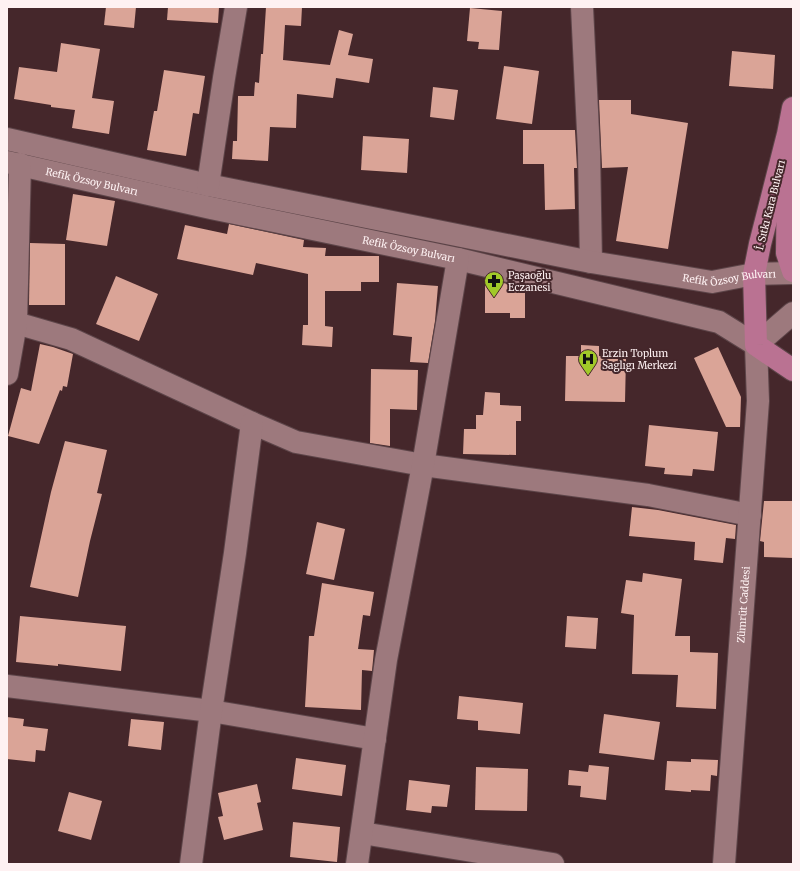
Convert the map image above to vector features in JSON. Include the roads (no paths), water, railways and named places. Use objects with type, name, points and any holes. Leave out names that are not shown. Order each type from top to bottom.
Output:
[{"type":"main road","points":[[791,135],[793,108]]},
{"type":"main road","name":"İ. Sıtkı Kara Bulvarı","points":[[791,135],[787,253],[793,272]]},
{"type":"main road","name":"İ. Sıtkı Kara Bulvarı","points":[[756,345],[754,274],[760,244],[791,135]]},
{"type":"main road","points":[[756,345],[793,370]]},
{"type":"street","points":[[208,185],[222,85],[236,7]]},
{"type":"street","points":[[582,7],[591,262]]},
{"type":"street","name":"Refik Özsoy Bulvarı","points":[[7,139],[208,185],[591,262],[712,282],[754,274],[793,272]]},
{"type":"street","points":[[7,374],[16,323],[14,163]]},
{"type":"street","name":"Refik Özsoy Bulvarı","points":[[14,163],[211,208],[458,260],[718,322],[756,345]]},
{"type":"street","points":[[357,864],[386,660],[423,465],[458,260]]},
{"type":"street","points":[[756,345],[793,313]]},
{"type":"street","points":[[16,323],[71,339],[296,442],[423,465],[648,496],[750,515]]},
{"type":"street","name":"Zümrüt Caddesi","points":[[724,864],[758,400],[756,345]]},
{"type":"street","points":[[191,864],[252,423]]},
{"type":"street","points":[[7,686],[211,711],[375,739]]},
{"type":"street","points":[[362,833],[553,864]]},
{"type":"place","name":"Paşaoğlu Eczanesi","points":[[494,298]]},
{"type":"place","name":"Erzin Toplum Saglıgı Merkezi","points":[[588,376]]}]
